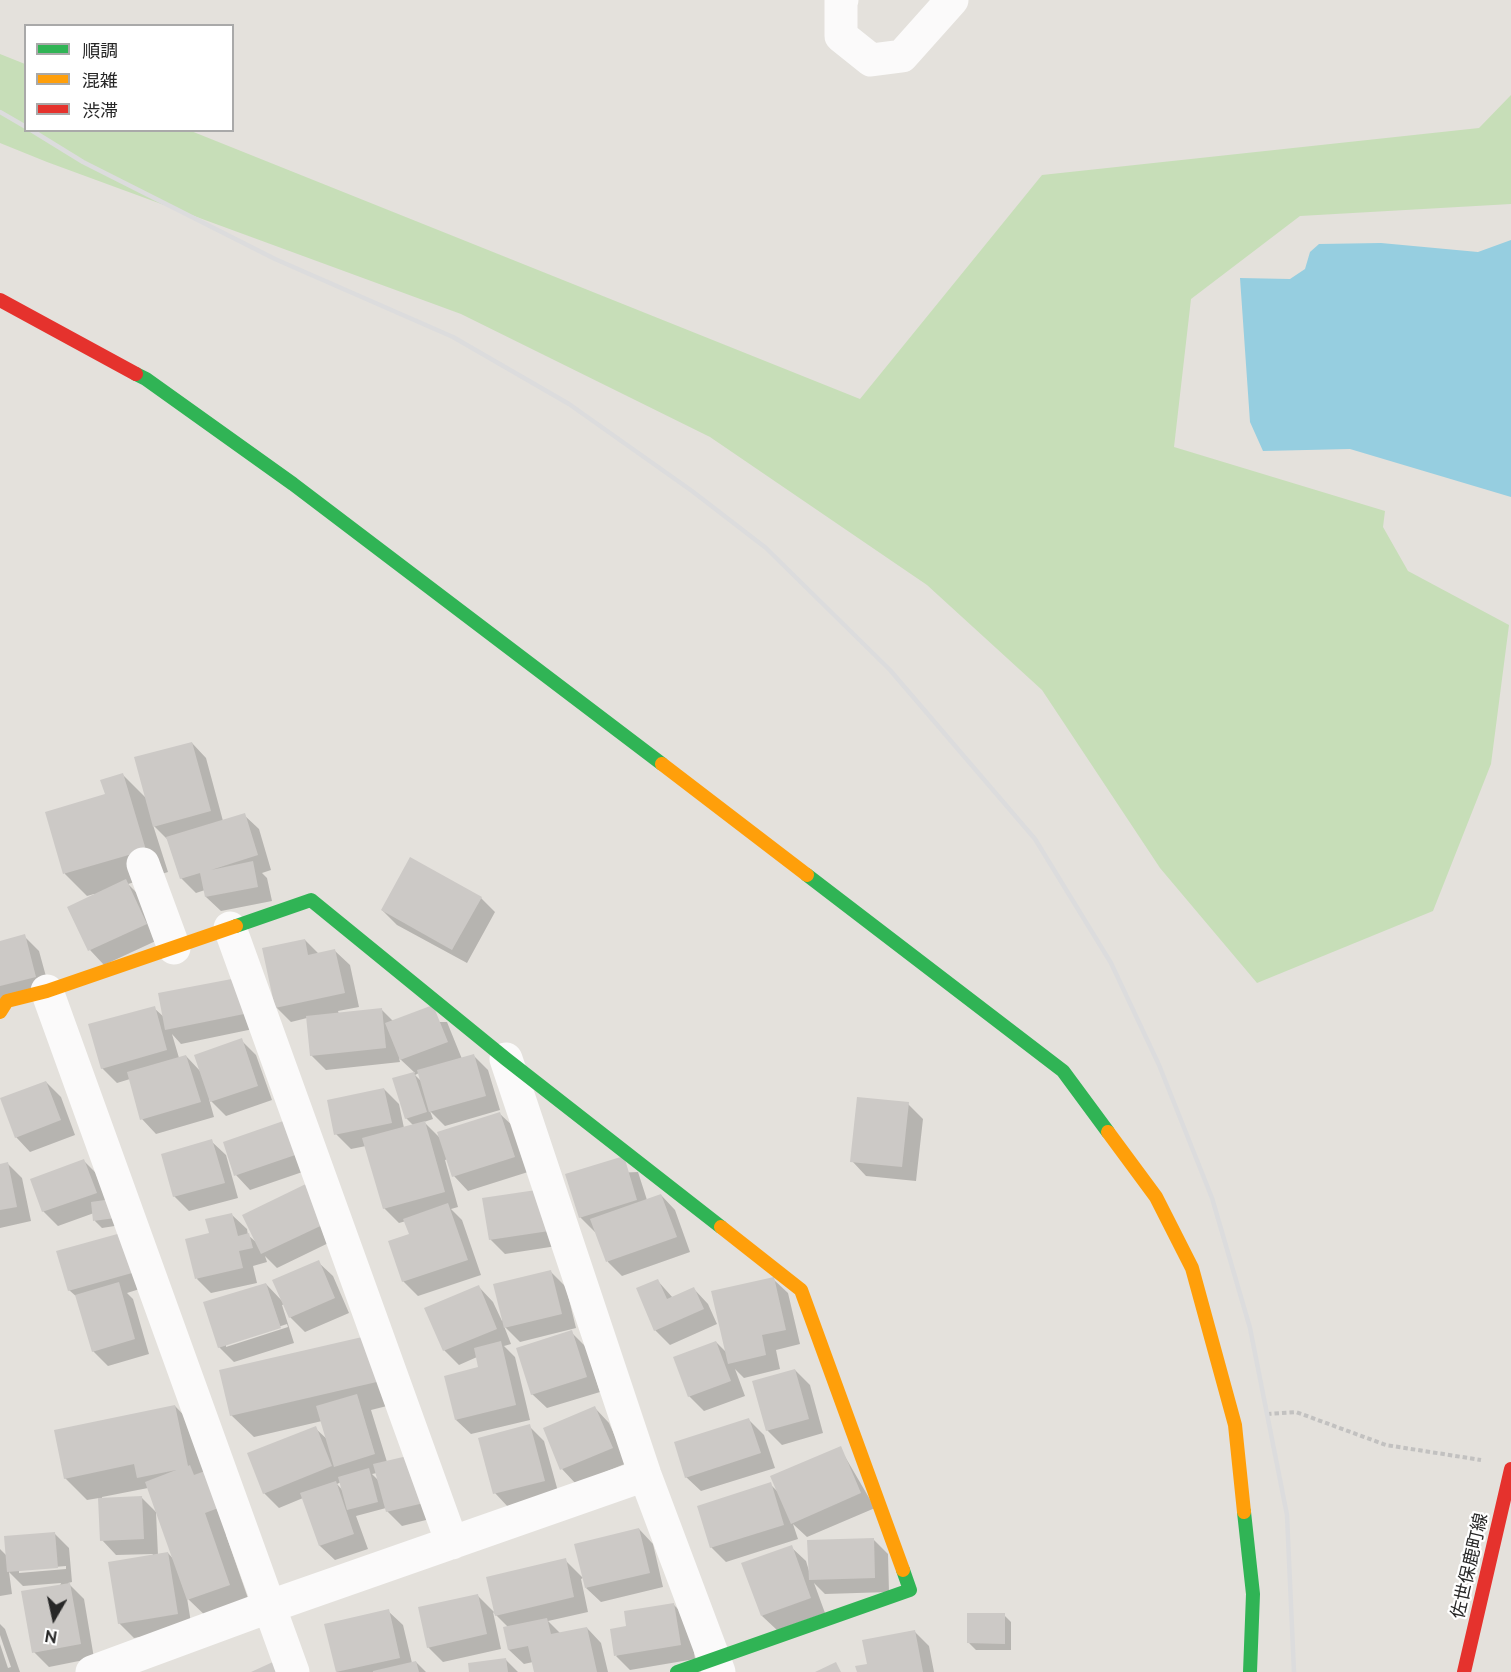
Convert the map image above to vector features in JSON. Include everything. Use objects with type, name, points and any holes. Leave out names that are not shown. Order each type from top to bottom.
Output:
[{"type":"street","points":[[842,0],[842,36],[872,60],[902,56],[952,0]]},
{"type":"street","points":[[0,300],[146,379],[293,484],[1063,1071],[1156,1197],[1192,1268],[1235,1425],[1253,1594],[1250,1672]]},
{"type":"street","points":[[143,864],[174,948]]},
{"type":"street","points":[[0,1012],[7,1001],[47,991],[311,900],[506,1059],[801,1290],[910,1590],[716,1665],[677,1672]]},
{"type":"street","points":[[230,928],[452,1543]]},
{"type":"street","points":[[47,991],[293,1672]]},
{"type":"street","points":[[506,1059],[645,1475],[716,1665]]},
{"type":"street","name":"佐世保鹿町線","points":[[1464,1672],[1511,1469]]},
{"type":"street","points":[[92,1672],[268,1607],[645,1475]]},
{"type":"path","points":[[1235,1425],[1249,1413],[1296,1412],[1386,1445],[1488,1461]]},
{"type":"green space","points":[[0,54],[24,64],[24,132],[193,132],[860,399],[1042,175],[1479,128],[1511,95],[1511,204],[1300,216],[1191,299],[1174,447],[1385,511],[1383,527],[1408,571],[1509,625],[1491,764],[1433,911],[1257,983],[1160,868],[1042,690],[927,585],[710,437],[461,314],[0,143]]},
{"type":"water","points":[[1511,240],[1511,497],[1350,449],[1263,451],[1250,422],[1240,278],[1290,279],[1305,269],[1310,252],[1319,244],[1381,243],[1478,252]]},
{"type":"building","points":[[192,742],[211,811],[153,827],[134,757]]},
{"type":"building","points":[[123,773],[146,850],[63,874],[45,812],[105,794],[100,780]]},
{"type":"building","points":[[245,813],[258,855],[211,870],[253,861],[258,887],[205,897],[200,873],[180,879],[166,837]]},
{"type":"building","points":[[410,857],[482,897],[452,950],[381,910]]},
{"type":"building","points":[[126,879],[147,924],[88,951],[67,907]]},
{"type":"building","points":[[25,934],[36,977],[0,986],[0,941]]},
{"type":"building","points":[[305,939],[308,955],[335,949],[345,993],[275,1008],[262,948]]},
{"type":"building","points":[[237,978],[244,1014],[165,1030],[158,993]]},
{"type":"building","points":[[433,1005],[448,1042],[400,1060],[385,1023]]},
{"type":"building","points":[[155,1006],[167,1050],[101,1069],[88,1024]]},
{"type":"building","points":[[382,1008],[386,1048],[310,1056],[306,1016]]},
{"type":"building","points":[[242,1038],[258,1086],[210,1102],[194,1055]]},
{"type":"building","points":[[474,1054],[486,1096],[429,1112],[417,1070]]},
{"type":"building","points":[[186,1055],[201,1102],[140,1120],[127,1072]]},
{"type":"building","points":[[414,1072],[427,1112],[405,1119],[392,1078]]},
{"type":"building","points":[[46,1081],[61,1120],[15,1138],[0,1098]]},
{"type":"building","points":[[384,1088],[392,1123],[334,1135],[327,1100]]},
{"type":"building","points":[[857,1097],[909,1102],[902,1167],[850,1162]]},
{"type":"building","points":[[500,1112],[515,1157],[452,1177],[437,1132]]},
{"type":"building","points":[[289,1119],[301,1153],[234,1176],[223,1142]]},
{"type":"building","points":[[425,1121],[445,1192],[383,1209],[362,1138]]},
{"type":"building","points":[[212,1139],[225,1183],[173,1197],[161,1154]]},
{"type":"building","points":[[624,1156],[637,1200],[579,1218],[565,1174]]},
{"type":"building","points":[[84,1159],[97,1193],[42,1212],[30,1179]]},
{"type":"building","points":[[8,1162],[17,1207],[0,1210],[0,1164]]},
{"type":"building","points":[[312,1181],[331,1221],[261,1254],[242,1215]]},
{"type":"building","points":[[543,1189],[549,1231],[489,1240],[482,1198]]},
{"type":"building","points":[[661,1194],[677,1237],[606,1262],[590,1219]]},
{"type":"building","points":[[112,1199],[115,1218],[93,1221],[91,1202]]},
{"type":"building","points":[[448,1203],[468,1260],[402,1282],[388,1241],[409,1234],[403,1219]]},
{"type":"building","points":[[232,1213],[238,1236],[249,1233],[253,1248],[239,1251],[243,1268],[195,1279],[185,1239],[209,1233],[205,1219]]},
{"type":"building","points":[[121,1233],[132,1273],[68,1291],[56,1251]]},
{"type":"building","points":[[319,1260],[335,1298],[289,1318],[272,1280]]},
{"type":"building","points":[[551,1270],[562,1314],[504,1328],[493,1284]]},
{"type":"building","points":[[774,1277],[786,1330],[762,1335],[766,1355],[728,1364],[711,1291]]},
{"type":"building","points":[[658,1279],[667,1299],[694,1287],[704,1309],[654,1331],[636,1288]]},
{"type":"building","points":[[119,1282],[135,1339],[92,1352],[75,1295]]},
{"type":"building","points":[[266,1283],[281,1328],[218,1348],[203,1302]]},
{"type":"building","points":[[479,1285],[497,1329],[443,1351],[424,1308]]},
{"type":"building","points":[[572,1330],[587,1377],[531,1395],[516,1348]]},
{"type":"building","points":[[371,1335],[381,1381],[230,1416],[219,1370]]},
{"type":"building","points":[[501,1341],[516,1405],[455,1420],[444,1376],[478,1367],[474,1348]]},
{"type":"building","points":[[716,1341],[731,1381],[688,1397],[673,1357]]},
{"type":"building","points":[[795,1369],[809,1419],[766,1431],[752,1381]]},
{"type":"building","points":[[357,1394],[375,1454],[334,1467],[316,1406]]},
{"type":"building","points":[[175,1405],[188,1466],[190,1465],[194,1475],[208,1470],[221,1507],[205,1513],[230,1585],[187,1600],[145,1482],[176,1470],[137,1478],[134,1464],[64,1479],[54,1430]]},
{"type":"building","points":[[595,1406],[613,1448],[560,1470],[543,1428]]},
{"type":"building","points":[[749,1418],[761,1453],[685,1478],[674,1442]]},
{"type":"building","points":[[530,1424],[545,1481],[493,1494],[478,1438]]},
{"type":"building","points":[[316,1426],[332,1466],[263,1494],[247,1453]]},
{"type":"building","points":[[841,1446],[861,1493],[791,1524],[770,1476]]},
{"type":"building","points":[[416,1454],[428,1502],[386,1512],[373,1464]]},
{"type":"building","points":[[369,1468],[378,1502],[347,1510],[338,1477]]},
{"type":"building","points":[[336,1481],[354,1534],[319,1546],[300,1493]]},
{"type":"building","points":[[771,1482],[784,1525],[710,1548],[697,1506]]},
{"type":"building","points":[[142,1496],[144,1539],[100,1541],[98,1498]]},
{"type":"building","points":[[639,1528],[650,1573],[585,1588],[574,1544]]},
{"type":"building","points":[[55,1532],[58,1568],[7,1572],[4,1536]]},
{"type":"building","points":[[874,1538],[875,1578],[809,1580],[807,1540]]},
{"type":"building","points":[[792,1545],[811,1598],[761,1616],[741,1563]]},
{"type":"building","points":[[168,1552],[178,1614],[118,1624],[108,1562]]},
{"type":"building","points":[[566,1558],[574,1597],[495,1616],[486,1577]]},
{"type":"building","points":[[70,1583],[81,1644],[32,1653],[21,1591]]},
{"type":"building","points":[[478,1594],[487,1634],[427,1648],[418,1607]]},
{"type":"building","points":[[674,1603],[681,1645],[614,1656],[610,1629],[626,1626],[624,1611]]},
{"type":"building","points":[[389,1609],[400,1658],[336,1672],[324,1624]]},
{"type":"building","points":[[967,1613],[1005,1613],[1005,1644],[967,1643]]},
{"type":"building","points":[[547,1618],[551,1634],[587,1627],[597,1672],[534,1672],[528,1646],[508,1650],[503,1627]]},
{"type":"building","points":[[915,1630],[923,1672],[857,1672],[855,1666],[867,1664],[862,1640]]},
{"type":"building","points":[[506,1658],[508,1672],[469,1672],[468,1663]]},
{"type":"building","points":[[275,1661],[280,1672],[251,1672]]},
{"type":"building","points":[[416,1661],[419,1672],[373,1672],[373,1671]]},
{"type":"building","points":[[836,1662],[841,1672],[815,1672]]},
{"type":"railway","points":[[0,112],[24,126]]},
{"type":"railway","points":[[34,132],[83,162],[275,259],[453,337],[569,404],[692,491],[766,548],[890,670],[1035,839],[1111,963],[1159,1065],[1212,1198],[1250,1328],[1287,1515],[1294,1672]]},
{"type":"traffic: fast","points":[[136,374],[293,484],[662,764]]},
{"type":"traffic: fast","points":[[807,875],[1063,1071],[1108,1132]]},
{"type":"traffic: fast","points":[[236,926],[311,900],[506,1059],[721,1227]]},
{"type":"traffic: fast","points":[[1244,1512],[1253,1594],[1250,1672]]},
{"type":"traffic: fast","points":[[677,1672],[910,1590],[903,1570]]},
{"type":"traffic: slow","points":[[662,764],[807,875]]},
{"type":"traffic: slow","points":[[0,1012],[7,1001],[47,991],[236,926]]},
{"type":"traffic: slow","points":[[1108,1132],[1156,1197],[1192,1268],[1235,1425],[1244,1512]]},
{"type":"traffic: slow","points":[[721,1227],[801,1290],[903,1570]]},
{"type":"traffic: jam","points":[[0,300],[136,374]]},
{"type":"traffic: jam","points":[[1464,1672],[1511,1469]]}]
